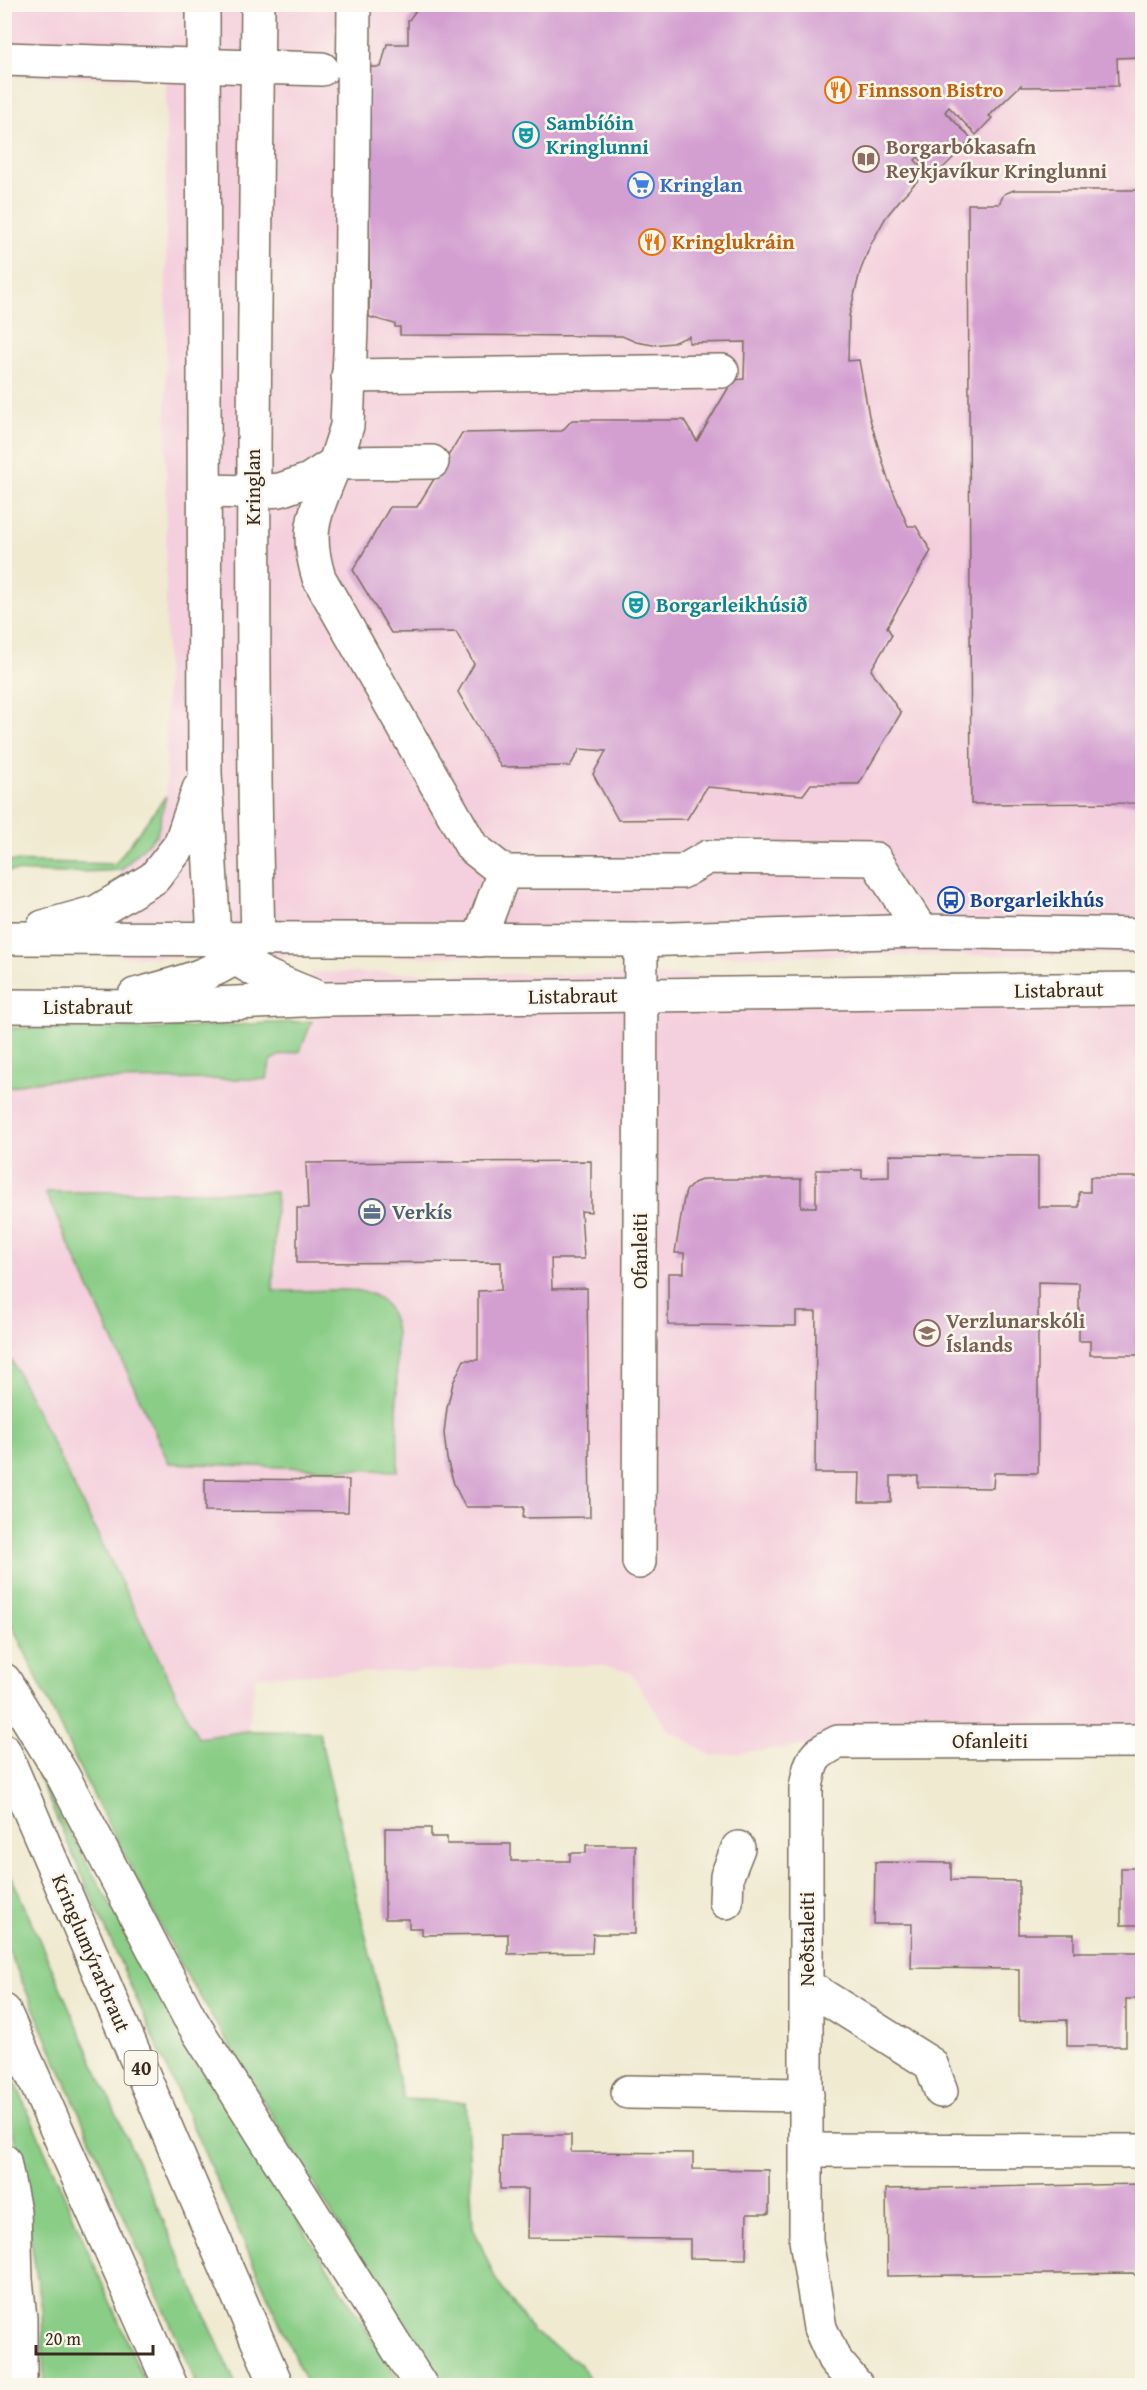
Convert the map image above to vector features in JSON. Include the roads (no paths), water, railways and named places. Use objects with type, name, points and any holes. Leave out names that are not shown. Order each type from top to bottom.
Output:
[{"type":"street","points":[[203,4],[205,773],[236,946],[252,969],[323,999]]},
{"type":"street","name":"Kringlan","points":[[236,946],[255,850],[253,492],[258,4]]},
{"type":"street","points":[[354,4],[351,329],[347,426],[312,522],[311,553],[319,578],[472,847],[504,872],[682,872],[708,857],[875,859],[921,931]]},
{"type":"street","points":[[4,59],[322,69]]},
{"type":"street","points":[[348,376],[722,371]]},
{"type":"street","points":[[206,491],[280,490],[309,480],[335,463],[432,462]]},
{"type":"street","points":[[4,937],[97,912],[154,879],[180,845],[205,773]]},
{"type":"street","points":[[480,940],[504,872]]},
{"type":"street","points":[[4,937],[236,946],[480,940],[641,940],[921,931],[1143,935]]},
{"type":"street","name":"Ofanleiti","points":[[639,1562],[641,940]]},
{"type":"street","points":[[90,1006],[196,976],[236,946]]},
{"type":"street","name":"Listabraut","points":[[4,1006],[148,1007],[323,999],[1143,989]]},
{"type":"street","points":[[4,1680],[63,1776],[189,2017],[421,2385]]},
{"type":"street","name":"Ofanleiti","points":[[838,1742],[1143,1741]]},
{"type":"street","name":"Neðstaleiti","points":[[838,1742],[817,1753],[809,1769],[806,1788],[806,2240],[820,2328],[834,2359],[857,2385]]},
{"type":"street","name":"Kringlumýrarbraut","points":[[4,1751],[277,2385]]},
{"type":"street","points":[[726,1902],[727,1876],[738,1848]]},
{"type":"street","points":[[807,1986],[931,2064],[942,2091]]},
{"type":"street","points":[[4,2011],[171,2385]]},
{"type":"street","points":[[628,2092],[807,2095]]},
{"type":"street","points":[[807,2150],[1143,2151]]},
{"type":"street","points":[[4,2161],[14,2211],[16,2279],[20,2318],[20,2385]]},
{"type":"place","name":"Finnsson Bistro","points":[[838,90]]},
{"type":"place","name":"Sambíóin Kringlunni","points":[[526,135]]},
{"type":"place","name":"Borgarbókasafn Reykjavíkur Kringlunni","points":[[866,159]]},
{"type":"place","name":"Kringlan","points":[[641,185]]},
{"type":"place","name":"Kringlukráin","points":[[652,242]]},
{"type":"place","name":"Borgarleikhúsið","points":[[636,605]]},
{"type":"place","name":"Borgarleikhús","points":[[951,900]]},
{"type":"place","name":"Verkís","points":[[372,1212]]},
{"type":"place","name":"Verzlunarskóli Íslands","points":[[927,1333]]}]
